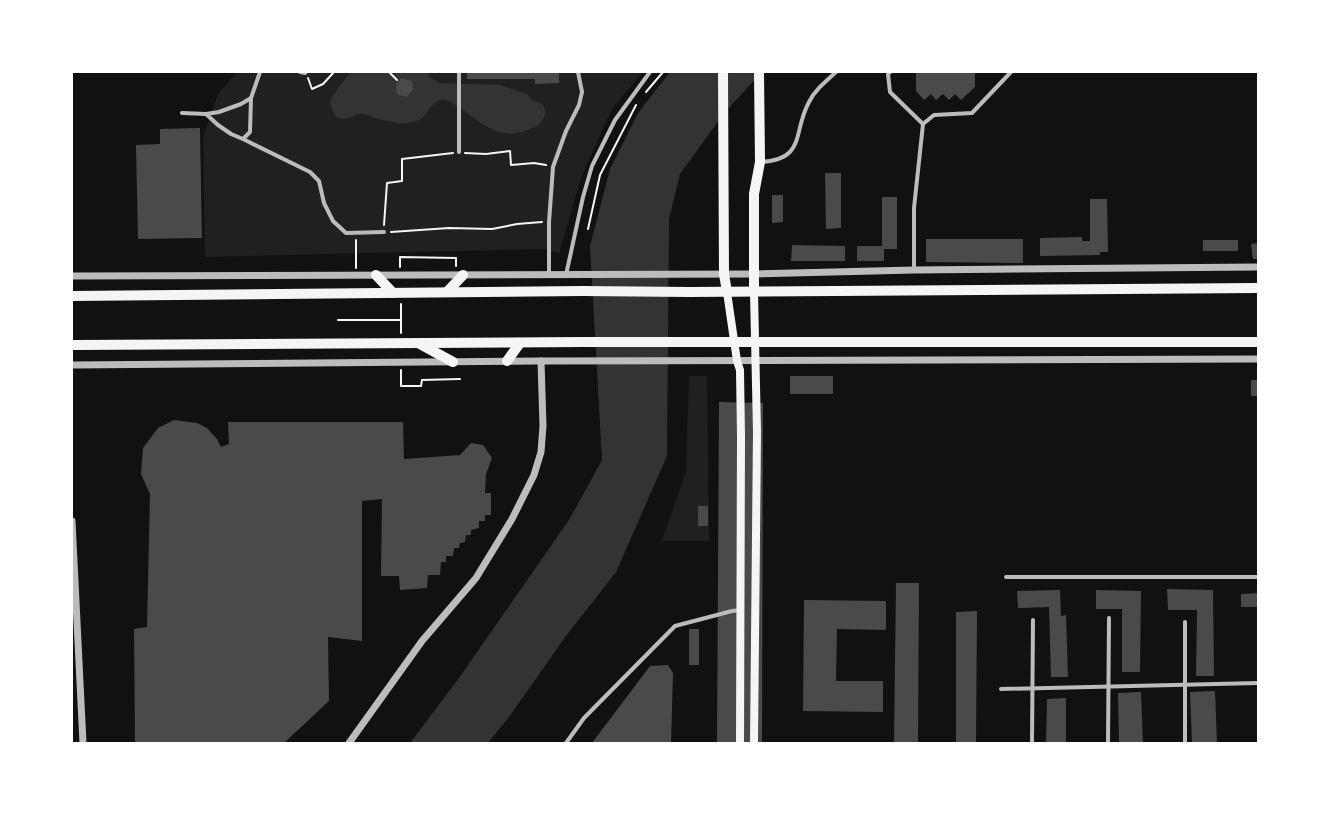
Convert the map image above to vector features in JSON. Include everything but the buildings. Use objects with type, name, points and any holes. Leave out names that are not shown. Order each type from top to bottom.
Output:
[{"type":"main road","points":[[723,72],[724,274],[734,343],[740,370],[742,437],[740,743]]},
{"type":"main road","points":[[754,743],[757,440],[754,194],[760,162],[759,72]]},
{"type":"main road","points":[[376,274],[393,293]]},
{"type":"main road","points":[[447,292],[463,275]]},
{"type":"main road","points":[[72,296],[583,291],[754,292],[1258,288]]},
{"type":"main road","points":[[72,345],[582,342],[1258,342]]},
{"type":"main road","points":[[418,343],[453,362]]},
{"type":"main road","points":[[507,361],[520,343]]},
{"type":"street","points":[[244,139],[250,132],[251,98],[260,72]]},
{"type":"street","points":[[300,72],[306,73]]},
{"type":"street","points":[[549,275],[549,222],[552,167],[566,131],[579,105],[582,92],[578,72]]},
{"type":"street","points":[[566,275],[583,197],[592,166],[615,120],[650,72]]},
{"type":"street","points":[[760,162],[773,161],[784,157],[792,151],[809,102],[814,93],[836,72]]},
{"type":"street","points":[[890,72],[888,74],[890,92],[923,124]]},
{"type":"street","points":[[914,270],[914,208],[923,124],[934,115],[972,113],[1011,72]]},
{"type":"street","points":[[459,74],[459,152]]},
{"type":"street","points":[[182,113],[206,114],[228,110],[251,98]]},
{"type":"street","points":[[206,114],[224,130],[231,134],[310,172],[319,181],[324,203],[333,221],[346,233],[384,232]]},
{"type":"street","points":[[72,276],[754,274],[914,270],[1258,267]]},
{"type":"street","points":[[72,365],[507,361],[1258,359]]},
{"type":"street","points":[[350,743],[422,641],[476,578],[512,519],[534,475],[541,452],[543,426],[541,361]]},
{"type":"street","points":[[72,521],[83,743]]},
{"type":"street","points":[[1006,577],[1258,577]]},
{"type":"street","points":[[566,743],[584,718],[675,626],[732,610],[741,610]]},
{"type":"street","points":[[1108,743],[1109,618]]},
{"type":"street","points":[[1032,620],[1032,743]]},
{"type":"street","points":[[1185,743],[1186,622]]},
{"type":"street","points":[[1001,689],[1258,682]]},
{"type":"path","points":[[306,73],[310,80],[312,89],[323,84],[334,72]]},
{"type":"path","points":[[389,72],[397,80]]},
{"type":"path","points":[[643,95],[663,72]]},
{"type":"path","points":[[588,229],[600,175],[638,101]]},
{"type":"path","points":[[549,222],[517,224],[492,229],[449,228],[384,232],[387,183],[402,181],[402,159],[459,152],[486,154],[510,151],[511,164],[534,163],[552,167]]},
{"type":"path","points":[[356,275],[357,233]]},
{"type":"path","points":[[400,273],[400,257],[450,258]]},
{"type":"path","points":[[401,304],[401,335]]},
{"type":"path","points":[[338,320],[401,320]]},
{"type":"path","points":[[401,364],[401,386],[422,386],[422,380],[460,379]]},
{"type":"shaded area","points":[[237,72],[643,72],[612,109],[582,175],[559,253],[543,249],[205,257],[203,137],[218,94]]},
{"type":"shaded area","points":[[351,72],[428,72],[429,77],[440,83],[500,85],[527,94],[533,101],[542,103],[545,109],[545,116],[537,126],[525,131],[504,133],[487,127],[452,103],[441,100],[435,103],[422,118],[413,122],[390,122],[363,114],[344,119],[337,118],[331,107],[331,99]]},
{"type":"shaded area","points":[[670,72],[762,72],[725,112],[680,174],[669,219],[667,456],[616,572],[566,636],[509,717],[488,743],[410,743],[459,678],[569,520],[602,460],[590,246],[610,169],[638,113]]},
{"type":"shaded area","points":[[689,376],[707,376],[709,541],[662,541],[686,471]]}]
